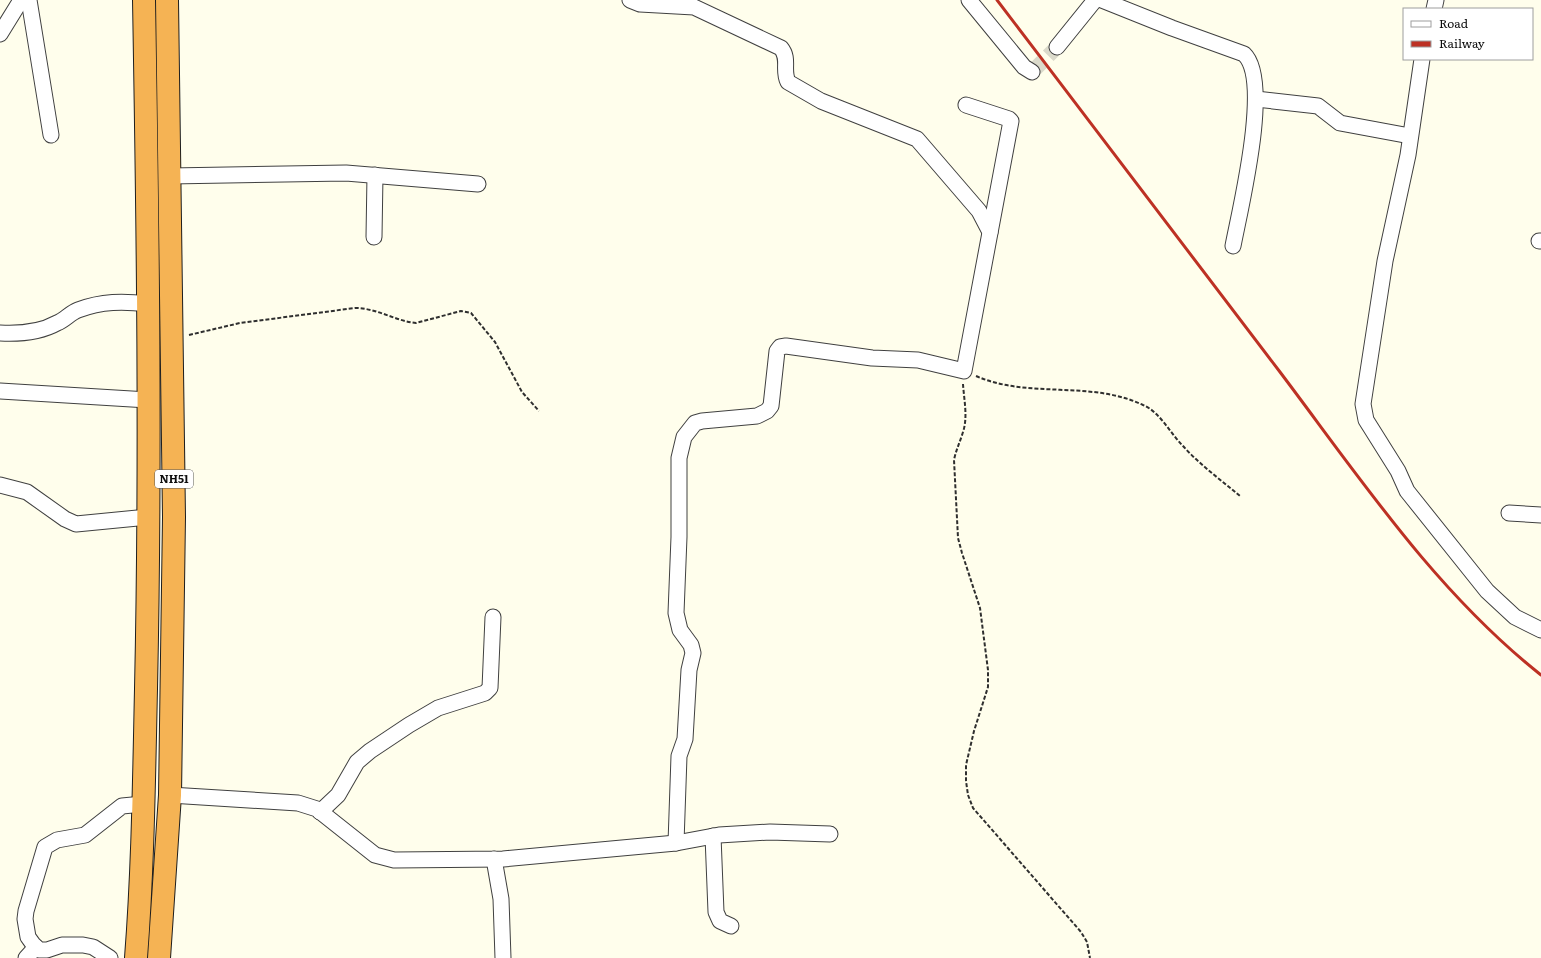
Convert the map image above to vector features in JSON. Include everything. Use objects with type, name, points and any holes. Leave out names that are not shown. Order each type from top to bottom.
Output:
[{"type":"highway","name":"NH51","points":[[136,958],[141,889],[148,517],[148,304],[144,0]]},
{"type":"highway","name":"NH51","points":[[159,958],[170,795],[174,473],[167,0]]},
{"type":"highway","points":[[148,473],[174,473]]},
{"type":"street","points":[[0,34],[21,0]]},
{"type":"street","points":[[29,0],[51,135]]},
{"type":"street","points":[[630,0],[640,4],[694,7],[781,48],[786,58],[786,78],[788,82],[821,101],[917,139],[979,211],[990,232]]},
{"type":"street","points":[[970,0],[1024,67],[1032,72]]},
{"type":"street","points":[[1057,47],[1095,0]]},
{"type":"street","points":[[1102,0],[1172,28],[1244,54],[1249,58],[1254,72],[1256,99],[1253,133],[1233,246]]},
{"type":"street","points":[[1422,60],[1410,136],[1385,261],[1365,390],[1364,413],[1366,420],[1398,471],[1407,491],[1487,591],[1515,616],[1541,630]]},
{"type":"street","points":[[1256,99],[1318,106],[1340,123],[1410,136]]},
{"type":"street","points":[[676,843],[679,756],[685,739],[689,670],[693,653],[690,645],[680,630],[676,613],[679,544],[679,458],[684,437],[695,423],[702,421],[757,416],[767,411],[771,406],[777,351],[780,347],[786,346],[829,351],[872,358],[918,360],[963,372],[1011,121],[1009,119],[966,105]]},
{"type":"street","points":[[170,176],[346,173],[478,184]]},
{"type":"street","points":[[374,237],[375,175]]},
{"type":"street","points":[[0,333],[40,330],[59,323],[76,311],[106,302],[120,301],[148,304]]},
{"type":"street","points":[[0,391],[148,400]]},
{"type":"street","points":[[0,485],[27,492],[65,520],[76,524],[148,517]]},
{"type":"street","points":[[1509,513],[1541,515]]},
{"type":"street","points":[[320,812],[338,795],[357,762],[370,751],[409,724],[438,708],[486,693],[490,688],[493,617]]},
{"type":"street","points":[[170,795],[298,803],[308,805],[320,812],[369,850],[382,858],[394,860],[494,859],[600,851],[676,843],[713,836],[770,832],[830,834]]},
{"type":"street","points":[[110,958],[93,947],[83,945],[62,945],[31,953],[25,915],[45,847],[57,840],[85,835],[119,807],[143,804]]},
{"type":"street","points":[[713,836],[716,912],[720,921],[732,926]]},
{"type":"street","points":[[494,859],[501,899],[503,958]]},
{"type":"path","points":[[172,338],[201,333],[240,323],[355,308],[372,309],[408,322],[416,323],[465,311],[476,317],[496,342],[522,392],[539,411]]},
{"type":"path","points":[[1090,958],[1087,942],[1081,932],[973,808],[968,795],[966,765],[974,731],[988,687],[988,670],[980,608],[958,538],[954,460],[966,418],[963,372],[996,384],[1107,394],[1143,404],[1154,412],[1182,446],[1240,496]]},
{"type":"tunnel","points":[[1032,72],[1057,47]]},
{"type":"railway","points":[[997,0],[1401,532],[1467,607],[1503,642],[1541,675]]}]
